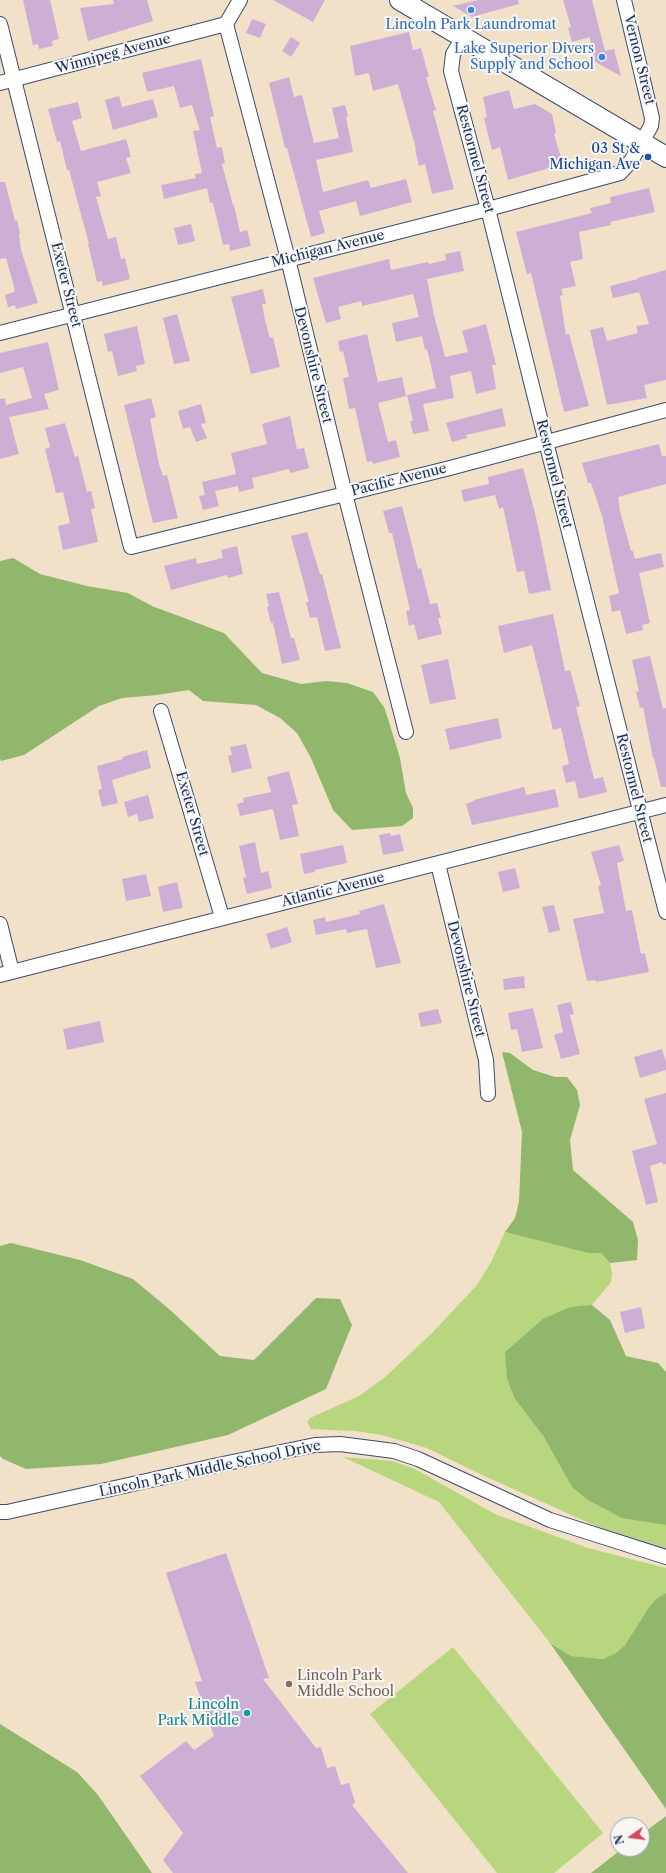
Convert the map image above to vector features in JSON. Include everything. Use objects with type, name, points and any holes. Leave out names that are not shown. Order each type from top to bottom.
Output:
[{"type":"main road","points":[[400,0],[422,6],[463,38],[666,157]]},
{"type":"street","points":[[226,24],[240,0]]},
{"type":"street","name":"Vernon Street","points":[[624,0],[652,118],[651,126],[641,142]]},
{"type":"street","name":"Exeter Street","points":[[0,24],[131,547]]},
{"type":"street","name":"Winnipeg Avenue","points":[[0,83],[226,24]]},
{"type":"street","name":"Devonshire Street","points":[[226,24],[288,259],[344,494],[406,732]]},
{"type":"street","name":"Restormel Street","points":[[463,38],[453,54],[451,71],[488,209],[666,912]]},
{"type":"street","name":"Michigan Avenue","points":[[0,333],[488,209],[620,173],[629,164],[641,142]]},
{"type":"street","name":"Pacific Avenue","points":[[131,547],[344,494],[666,410]]},
{"type":"street","name":"Exeter Street","points":[[161,711],[222,918]]},
{"type":"street","name":"Atlantic Avenue","points":[[6,973],[666,805]]},
{"type":"street","name":"Devonshire Street","points":[[438,864],[486,1060],[488,1094]]},
{"type":"street","points":[[0,924],[6,973]]},
{"type":"street","name":"Lincoln Park Middle School Drive","points":[[0,1512],[7,1512],[315,1445],[340,1444],[394,1451],[412,1457],[550,1520],[666,1557]]},
{"type":"green space","points":[[13,558],[40,574],[87,586],[128,593],[152,606],[224,633],[262,673],[301,684],[326,681],[347,683],[373,692],[384,707],[389,722],[400,758],[406,793],[413,808],[413,818],[402,826],[352,830],[333,810],[311,758],[297,733],[280,718],[256,705],[203,701],[189,690],[122,698],[99,706],[24,755],[1,761],[0,561]]},
{"type":"green space","points":[[502,1052],[510,1053],[533,1070],[555,1077],[567,1077],[577,1090],[580,1105],[570,1140],[573,1170],[633,1222],[638,1240],[637,1260],[610,1263],[601,1253],[588,1253],[505,1232],[515,1218],[519,1202],[522,1132]]},
{"type":"green space","points":[[505,1232],[588,1253],[601,1253],[610,1263],[612,1274],[611,1282],[592,1305],[570,1308],[515,1399],[544,1437],[666,1525],[666,1548],[598,1527],[480,1474],[427,1448],[382,1435],[355,1431],[311,1429],[307,1422],[310,1418],[359,1396],[384,1378],[432,1333],[477,1285],[491,1262]]},
{"type":"green space","points":[[11,1243],[80,1260],[133,1279],[169,1309],[220,1356],[254,1360],[316,1298],[340,1299],[352,1325],[326,1389],[228,1435],[101,1464],[26,1469],[3,1459],[0,1456],[0,1246]]},
{"type":"green space","points":[[592,1305],[610,1320],[626,1356],[658,1363],[666,1372],[666,1525],[622,1518],[588,1500],[572,1487],[544,1437],[515,1399],[507,1379],[505,1352],[543,1319],[570,1307]]},
{"type":"green space","points":[[343,1457],[392,1461],[415,1469],[495,1514],[588,1548],[666,1568],[666,1593],[657,1598],[649,1607],[625,1645],[616,1653],[603,1659],[571,1656],[550,1643],[439,1502]]},
{"type":"green space","points":[[666,1593],[666,1809],[550,1643],[571,1656],[603,1659],[616,1653],[625,1645],[649,1607],[657,1598]]},
{"type":"green space","points":[[453,1647],[603,1833],[554,1873],[497,1873],[370,1714]]},
{"type":"green space","points":[[0,1724],[77,1772],[98,1795],[152,1873],[0,1873]]},
{"type":"green space","points":[[666,1816],[666,1873],[591,1873],[612,1857],[650,1857],[650,1828]]},
{"type":"building","points":[[23,0],[50,0],[59,39],[52,41],[53,46],[39,49],[38,44],[33,45]]},
{"type":"building","points":[[113,0],[147,0],[153,21],[88,41],[80,8],[114,4]]},
{"type":"building","points":[[273,0],[325,0],[313,22]]},
{"type":"building","points":[[478,0],[518,0],[519,4],[472,17],[453,6]]},
{"type":"building","points":[[563,0],[592,0],[605,51],[614,49],[621,76],[592,60],[590,37],[572,42],[568,28],[571,27]]},
{"type":"building","points":[[252,19],[266,24],[260,38],[246,33]]},
{"type":"building","points":[[409,32],[413,50],[421,48],[429,77],[426,77],[436,110],[433,111],[454,189],[432,194],[425,164],[419,166],[416,149],[398,84],[373,91],[369,73],[355,76],[350,46]]},
{"type":"building","points":[[291,37],[300,43],[291,57],[282,51]]},
{"type":"building","points":[[201,59],[214,116],[210,117],[217,148],[222,147],[225,163],[222,164],[240,232],[247,230],[251,246],[230,251],[229,244],[223,245],[213,203],[210,203],[207,188],[164,199],[161,185],[196,178],[195,174],[202,173],[193,131],[200,130],[192,105],[180,108],[174,86],[147,92],[142,73]]},
{"type":"building","points":[[289,77],[294,97],[302,95],[314,143],[339,138],[332,108],[345,105],[353,152],[316,160],[323,192],[368,180],[371,188],[406,179],[412,202],[360,216],[356,201],[319,211],[325,233],[311,237],[287,148],[285,148],[269,83]]},
{"type":"building","points":[[509,90],[514,109],[535,104],[552,114],[556,133],[554,134],[563,164],[508,180],[500,147],[492,150],[484,118],[487,117],[483,97]]},
{"type":"building","points":[[119,96],[122,107],[153,99],[158,117],[113,130],[105,100]]},
{"type":"building","points":[[78,102],[82,118],[72,121],[81,151],[126,139],[131,157],[126,158],[131,173],[97,182],[101,196],[96,197],[108,239],[116,237],[121,259],[125,258],[130,279],[103,286],[102,281],[97,282],[89,244],[69,170],[67,170],[60,141],[57,142],[48,109]]},
{"type":"building","points":[[0,182],[5,182],[15,221],[17,220],[21,250],[38,303],[16,309],[15,305],[8,307],[5,295],[14,292],[15,290],[6,258],[0,259]]},
{"type":"building","points":[[649,188],[655,212],[610,222],[611,225],[579,232],[583,259],[570,262],[576,286],[561,289],[563,295],[560,296],[566,335],[569,334],[589,406],[564,412],[531,273],[527,274],[516,232],[592,213],[590,208],[611,203],[610,197]]},
{"type":"building","points":[[191,224],[195,241],[178,245],[174,228]]},
{"type":"building","points":[[460,251],[464,271],[427,279],[434,315],[445,357],[468,352],[462,331],[486,324],[496,365],[492,365],[496,389],[476,394],[471,371],[450,376],[454,398],[423,404],[429,431],[413,434],[410,421],[413,421],[407,395],[436,388],[427,349],[425,350],[422,336],[396,342],[392,323],[419,317],[413,294],[362,306],[361,301],[338,307],[341,319],[326,323],[313,278],[389,259],[391,270],[428,262],[429,264],[446,260],[445,254]]},
{"type":"building","points":[[666,270],[666,380],[644,385],[647,398],[607,405],[590,330],[603,327],[607,341],[638,333],[636,326],[649,324],[639,292],[613,298],[610,286]]},
{"type":"building","points":[[263,289],[266,304],[262,304],[265,320],[270,338],[273,337],[280,367],[251,374],[231,297]]},
{"type":"building","points":[[177,314],[190,361],[174,364],[163,318]]},
{"type":"building","points":[[137,326],[145,364],[136,366],[137,371],[118,376],[112,351],[108,352],[104,334]]},
{"type":"building","points":[[367,334],[378,382],[402,377],[406,396],[378,403],[388,442],[396,440],[400,457],[373,464],[372,461],[367,462],[355,408],[349,409],[343,378],[349,377],[343,351],[340,352],[338,341]]},
{"type":"building","points":[[48,342],[59,390],[44,394],[49,409],[9,417],[19,454],[0,459],[0,399],[5,398],[6,405],[32,398],[23,367],[0,373],[0,353]]},
{"type":"building","points":[[151,398],[156,417],[150,419],[159,464],[163,476],[167,475],[178,518],[153,523],[124,405]]},
{"type":"building","points":[[201,404],[206,423],[201,424],[207,438],[196,442],[190,427],[183,429],[178,411]]},
{"type":"building","points":[[502,408],[506,426],[466,435],[467,438],[452,442],[446,423]]},
{"type":"building","points":[[290,416],[297,449],[304,448],[309,468],[290,473],[289,469],[252,478],[254,488],[239,492],[238,486],[215,491],[219,506],[203,510],[199,496],[205,495],[202,482],[236,474],[231,453],[267,444],[262,424]]},
{"type":"building","points":[[65,423],[75,457],[78,456],[87,492],[91,491],[95,508],[91,509],[98,542],[63,550],[58,526],[70,523],[63,492],[56,493],[45,449],[50,447],[45,428]]},
{"type":"building","points":[[659,444],[662,456],[666,456],[666,484],[618,497],[620,511],[631,551],[633,551],[635,559],[661,553],[664,567],[639,573],[650,623],[642,625],[643,630],[626,634],[620,610],[612,612],[609,596],[619,593],[602,516],[591,483],[588,483],[582,463]]},
{"type":"building","points":[[523,468],[536,517],[551,590],[529,594],[524,571],[517,572],[503,507],[499,509],[495,495],[464,502],[461,490],[489,484],[488,477]]},
{"type":"building","points":[[402,506],[418,569],[421,568],[430,604],[437,603],[441,618],[438,618],[442,634],[418,640],[414,624],[409,626],[406,611],[410,610],[392,533],[389,533],[383,511]]},
{"type":"building","points":[[307,532],[320,574],[322,574],[341,648],[325,651],[317,617],[310,618],[306,602],[309,602],[291,536]]},
{"type":"building","points":[[237,546],[243,574],[228,578],[227,575],[171,590],[164,566],[196,558],[197,564],[223,558],[221,550]]},
{"type":"building","points":[[279,592],[291,638],[294,638],[300,660],[282,664],[273,623],[271,623],[267,607],[269,606],[266,594]]},
{"type":"building","points":[[553,614],[565,671],[570,670],[580,706],[576,707],[594,779],[603,777],[607,792],[579,799],[575,781],[566,783],[562,766],[569,764],[561,728],[553,730],[532,645],[504,653],[498,626]]},
{"type":"building","points":[[650,656],[663,709],[666,708],[666,787],[661,787],[653,758],[643,707],[640,708],[636,692],[639,691],[632,660]]},
{"type":"building","points":[[448,659],[456,699],[430,704],[421,665]]},
{"type":"building","points":[[498,718],[502,738],[450,750],[445,729]]},
{"type":"building","points":[[246,744],[252,768],[232,773],[228,756],[232,755],[230,747]]},
{"type":"building","points":[[147,750],[151,768],[112,780],[118,803],[102,807],[98,790],[102,789],[97,766],[123,759],[122,757]]},
{"type":"building","points":[[289,771],[298,804],[292,805],[299,836],[280,840],[273,809],[240,816],[237,804],[244,802],[243,798],[271,792],[267,777]]},
{"type":"building","points":[[524,787],[526,795],[555,789],[559,807],[472,825],[466,804],[474,800]]},
{"type":"building","points":[[148,795],[154,818],[139,822],[137,814],[128,817],[124,802]]},
{"type":"building","points":[[390,833],[391,836],[400,834],[404,851],[383,855],[379,835]]},
{"type":"building","points":[[255,842],[261,873],[268,871],[272,888],[247,894],[243,878],[246,877],[239,846]]},
{"type":"building","points":[[343,845],[347,863],[304,874],[300,854]]},
{"type":"building","points":[[619,845],[624,861],[617,863],[626,911],[632,910],[641,954],[645,953],[649,972],[596,982],[595,980],[587,981],[573,919],[604,913],[598,886],[601,885],[591,852]]},
{"type":"building","points":[[515,868],[520,888],[503,892],[498,872]]},
{"type":"building","points":[[146,874],[151,896],[126,901],[122,879]]},
{"type":"building","points":[[177,882],[183,908],[163,912],[158,887]]},
{"type":"building","points":[[384,904],[401,963],[376,968],[367,929],[347,933],[346,929],[316,935],[313,920],[325,917],[326,922],[360,914],[359,911]]},
{"type":"building","points":[[554,905],[560,930],[549,933],[542,907]]},
{"type":"building","points":[[287,927],[292,942],[271,949],[266,934]]},
{"type":"building","points":[[524,976],[525,988],[504,990],[503,979]]},
{"type":"building","points":[[571,1002],[574,1014],[570,1015],[580,1054],[561,1059],[554,1035],[563,1032],[557,1005]]},
{"type":"building","points":[[533,1008],[543,1048],[522,1052],[517,1029],[511,1030],[508,1013]]},
{"type":"building","points":[[438,1009],[442,1023],[421,1027],[418,1013]]},
{"type":"building","points":[[100,1021],[104,1042],[67,1050],[63,1029]]},
{"type":"building","points":[[662,1049],[666,1062],[666,1070],[640,1078],[634,1057]]},
{"type":"building","points":[[666,1093],[666,1164],[663,1165],[662,1162],[650,1166],[658,1202],[646,1205],[632,1151],[657,1144],[644,1099]]},
{"type":"building","points":[[641,1307],[645,1328],[625,1333],[620,1312]]},
{"type":"building","name":"Lincoln Park Middle","points":[[226,1553],[269,1678],[263,1679],[316,1748],[321,1747],[327,1768],[335,1766],[341,1785],[349,1783],[355,1802],[352,1805],[408,1873],[173,1873],[163,1860],[183,1833],[140,1776],[186,1741],[194,1750],[214,1736],[195,1682],[202,1681],[166,1573]]},
{"type":"place","name":"Lincoln Park Laundromat","points":[[471,10]]},
{"type":"place","name":"Lake Superior Divers Supply and School","points":[[602,57]]},
{"type":"place","name":"03 St & Michigan Ave","points":[[648,157]]},
{"type":"place","name":"Lincoln Park Middle School","points":[[289,1684]]},
{"type":"place","name":"Lincoln Park Middle","points":[[247,1713]]}]
